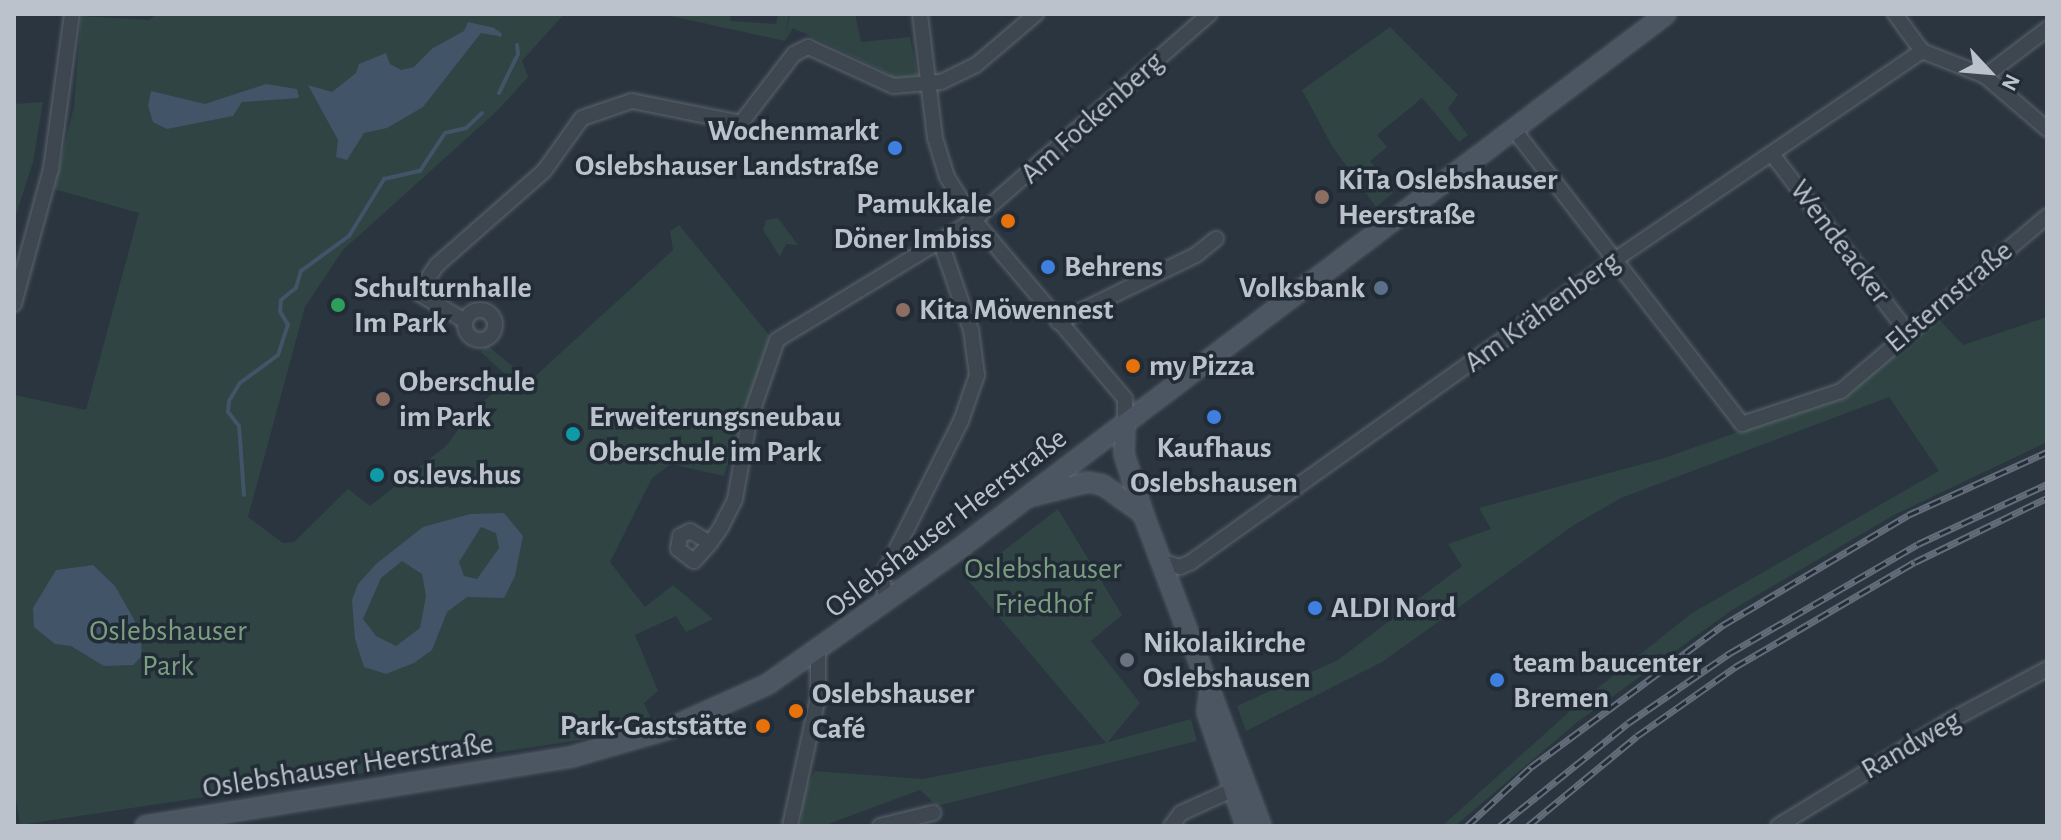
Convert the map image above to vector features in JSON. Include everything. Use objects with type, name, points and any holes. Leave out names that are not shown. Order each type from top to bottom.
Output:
[{"type":"main road","name":"Oslebshauser Heerstraße","points":[[145,826],[571,757],[717,710],[818,654],[1515,131],[1666,14]]},
{"type":"main road","points":[[1125,425],[1124,454],[1209,696],[1207,712],[1261,826]]},
{"type":"main road","points":[[1029,495],[1040,497],[1088,482],[1103,485],[1144,516]]},
{"type":"main road","points":[[1240,787],[1246,826]]},
{"type":"street","points":[[14,304],[51,169],[72,14]]},
{"type":"street","points":[[920,14],[935,138],[947,177],[974,220],[1125,399],[1125,425]]},
{"type":"street","points":[[465,321],[418,293],[437,265],[544,171],[582,118],[632,101],[741,123],[794,54],[808,47],[893,86],[930,84],[976,65],[1036,14]]},
{"type":"street","name":"Am Fockenberg","points":[[710,543],[735,499],[749,421],[777,340],[836,299],[865,290],[974,220],[1209,14]]},
{"type":"street","points":[[1895,14],[1922,51],[1985,76],[2047,129]]},
{"type":"street","points":[[1985,76],[2047,29]]},
{"type":"street","name":"Am Krähenberg","points":[[1163,562],[1180,567],[1191,562],[1616,259],[1922,51]]},
{"type":"street","points":[[1515,131],[1616,259]]},
{"type":"street","name":"Wendeacker","points":[[1772,154],[1907,331]]},
{"type":"street","name":"Elsternstraße","points":[[1616,259],[1742,424],[1831,396],[2047,216]]},
{"type":"street","points":[[1058,322],[1196,255],[1216,239]]},
{"type":"street","points":[[887,602],[882,578],[961,421],[977,375],[971,330],[941,243]]},
{"type":"street","points":[[790,826],[818,698],[818,654]]},
{"type":"street","name":"Randweg","points":[[1778,826],[1946,723],[2047,669]]},
{"type":"street","points":[[1171,826],[1181,813],[1240,787]]},
{"type":"street","points":[[880,826],[933,813]]},
{"type":"green space","name":"Oslebshauser Park","points":[[157,14],[564,14],[522,61],[528,77],[497,111],[343,250],[305,307],[248,517],[283,543],[294,542],[348,489],[370,506],[446,446],[470,414],[509,378],[481,352],[487,345],[530,381],[673,250],[670,231],[679,225],[770,336],[724,476],[671,464],[652,478],[610,562],[645,607],[673,585],[713,619],[686,632],[676,616],[635,635],[658,691],[644,703],[651,719],[606,736],[20,825],[14,785],[14,395],[86,410],[139,213],[54,189],[74,106],[81,16],[149,20]]},
{"type":"green space","points":[[662,14],[730,14],[731,21],[776,24],[778,14],[789,14],[785,38],[790,14],[855,14],[861,42],[910,37],[918,76],[888,79],[890,74],[793,28],[785,41]]},
{"type":"green space","points":[[1390,27],[1458,95],[1448,109],[1468,135],[1459,142],[1422,98],[1377,135],[1387,147],[1370,161],[1393,193],[1376,207],[1332,146],[1302,90]]},
{"type":"green space","points":[[43,102],[33,162],[14,221],[14,104]]},
{"type":"green space","points":[[778,218],[798,245],[786,244],[780,257],[763,230],[766,220]]},
{"type":"green space","points":[[1935,315],[1963,345],[2047,317],[2047,442],[1894,515],[1732,610],[1576,723],[1455,826],[1442,826],[1579,703],[1692,613],[1939,471],[1889,397],[1621,498],[1574,525],[1382,662],[1246,731],[1237,706],[1338,660],[1462,566],[1448,544],[1491,529],[1479,508],[1661,459],[1838,397]]},
{"type":"green space","name":"Oslebshauser Friedhof","points":[[1058,509],[1122,615],[1091,641],[1140,703],[1108,742],[1191,719],[1197,741],[937,806],[920,790],[823,826],[801,826],[802,797],[815,771],[923,779],[1106,743],[967,579]]},
{"type":"water","points":[[468,22],[495,28],[498,36],[481,33],[423,107],[387,128],[364,133],[347,160],[336,157],[338,140],[308,85],[332,92],[356,73],[359,64],[386,53],[390,64],[401,70],[414,67],[433,48],[464,31]]},
{"type":"water","points":[[266,84],[297,89],[299,98],[242,102],[233,116],[167,129],[153,122],[148,106],[151,91],[205,104]]},
{"type":"water","points":[[504,513],[523,536],[515,576],[504,598],[467,597],[447,612],[432,650],[414,663],[386,674],[364,667],[355,639],[352,600],[358,584],[376,564],[423,527],[470,514]],"holes":[[[481,527],[496,533],[499,548],[477,579],[464,576],[459,562]],[[402,561],[422,574],[426,596],[420,628],[396,646],[376,636],[363,619],[381,578]]]},
{"type":"water","points":[[93,565],[115,586],[140,630],[142,656],[133,665],[104,666],[71,646],[55,644],[34,627],[33,608],[56,570]]},
{"type":"waterway","points":[[497,32],[500,35]]},
{"type":"waterway","points":[[499,93],[518,54],[517,45]]},
{"type":"waterway","points":[[244,495],[239,426],[228,412],[229,401],[240,383],[278,355],[288,325],[280,311],[281,300],[296,288],[301,271],[349,236],[384,179],[420,171],[445,133],[466,128],[482,113]]},
{"type":"railway","points":[[1467,826],[1531,767],[1723,625],[1908,515],[2047,452]]},
{"type":"railway","points":[[1500,826],[1628,723],[1730,653],[1918,544],[2047,484]]},
{"type":"railway","points":[[1528,826],[1637,736],[1735,667],[1915,562],[2047,498]]},
{"type":"place","name":"Wochenmarkt Oslebshauser Landstraße","points":[[895,148]]},
{"type":"place","name":"KiTa Oslebshauser Heerstraße","points":[[1322,197]]},
{"type":"place","name":"Pamukkale Döner Imbiss","points":[[1008,221]]},
{"type":"place","name":"Behrens","points":[[1048,267]]},
{"type":"place","name":"Volksbank","points":[[1381,288]]},
{"type":"place","name":"Schulturnhalle Im Park","points":[[338,305]]},
{"type":"place","name":"Kita Möwennest","points":[[903,310]]},
{"type":"place","name":"my Pizza","points":[[1133,366]]},
{"type":"place","name":"Oberschule im Park","points":[[383,399]]},
{"type":"place","name":"Kaufhaus Oslebshausen","points":[[1214,417]]},
{"type":"place","name":"Erweiterungsneubau Oberschule im Park","points":[[573,434]]},
{"type":"place","name":"os.levs.hus","points":[[377,475]]},
{"type":"place","name":"ALDI Nord","points":[[1315,608]]},
{"type":"place","name":"Nikolaikirche Oslebshausen","points":[[1127,660]]},
{"type":"place","name":"team baucenter Bremen","points":[[1497,680]]},
{"type":"place","name":"Oslebshauser Café","points":[[796,711]]},
{"type":"place","name":"Park-Gaststätte","points":[[763,726]]}]
